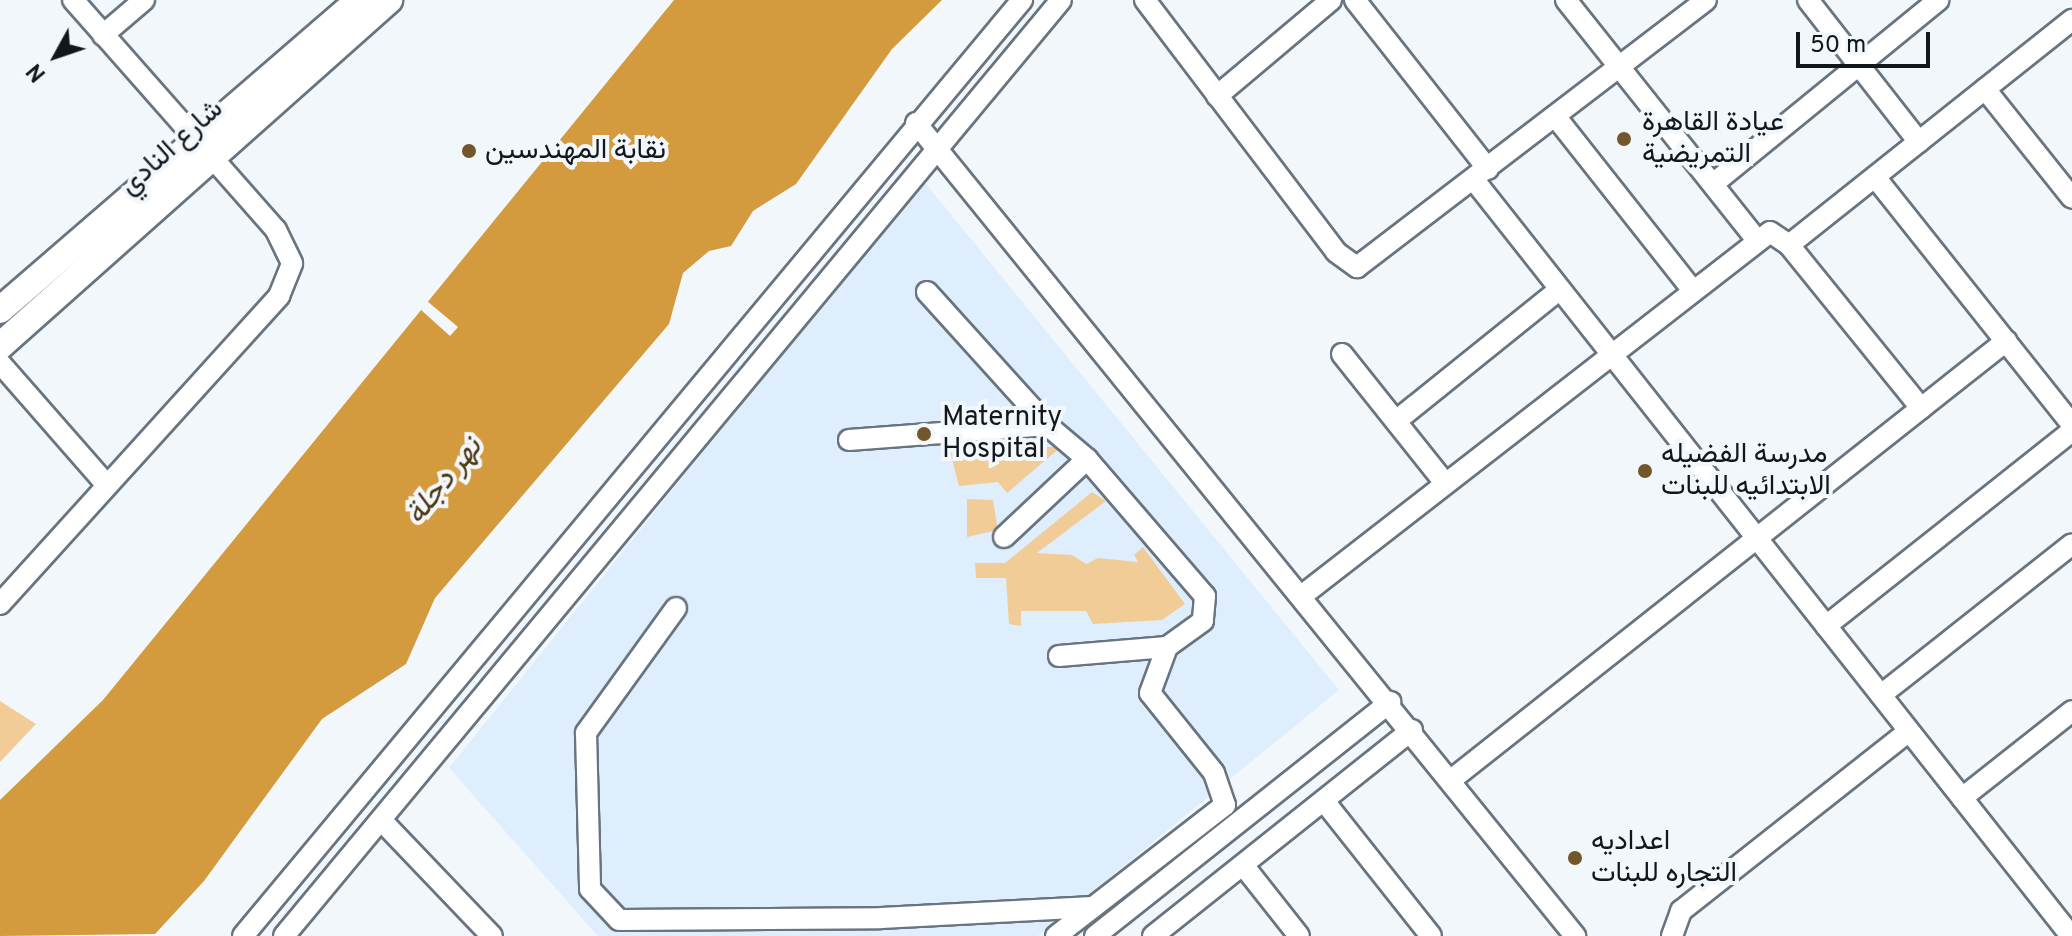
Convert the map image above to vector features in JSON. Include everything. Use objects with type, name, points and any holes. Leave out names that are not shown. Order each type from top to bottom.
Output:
[{"type":"main road","name":"شارع النادي","points":[[0,346],[359,0]]},
{"type":"main road","name":"شارع النادي","points":[[0,310],[389,0]]},
{"type":"street","points":[[0,604],[104,482],[279,296],[292,263],[276,230],[202,150],[73,0]]},
{"type":"street","points":[[103,35],[144,0]]},
{"type":"street","points":[[243,936],[916,123],[1022,0]]},
{"type":"street","points":[[262,915],[283,936],[382,821],[1061,0]]},
{"type":"street","points":[[1145,0],[1336,252],[1357,267],[1706,0]]},
{"type":"street","points":[[1217,96],[1331,0]]},
{"type":"street","points":[[1355,0],[1559,290],[1962,798],[2065,914],[2071,936]]},
{"type":"street","points":[[1566,0],[1755,238]]},
{"type":"street","points":[[1808,0],[1919,142]]},
{"type":"street","points":[[1713,184],[1939,0]]},
{"type":"street","points":[[1789,245],[2072,20]]},
{"type":"street","points":[[1985,89],[2072,198]]},
{"type":"street","points":[[1555,116],[1691,288]]},
{"type":"street","points":[[916,123],[1304,594],[1574,936]]},
{"type":"street","points":[[1826,626],[2072,428],[1875,177]]},
{"type":"street","points":[[1304,594],[1755,238],[1770,232],[1789,245],[1921,408]]},
{"type":"street","points":[[1396,421],[1559,290]]},
{"type":"street","points":[[927,292],[1047,425],[1087,459],[1205,596],[1203,621],[1167,647],[1151,680],[1154,704],[1227,797],[1056,936]]},
{"type":"street","points":[[1451,780],[2006,341]]},
{"type":"street","points":[[1342,354],[1445,483]]},
{"type":"street","points":[[0,363],[104,482]]},
{"type":"street","points":[[849,440],[1047,425]]},
{"type":"street","points":[[1004,537],[1087,459]]},
{"type":"street","points":[[1881,695],[2072,544]]},
{"type":"street","points":[[676,608],[586,733],[590,889],[622,928],[1093,907]]},
{"type":"street","points":[[1059,656],[1167,647]]},
{"type":"street","points":[[1095,936],[1390,702]]},
{"type":"street","points":[[1962,798],[2072,711]]},
{"type":"street","points":[[1163,933],[1412,730]]},
{"type":"street","points":[[1672,936],[1681,911],[1909,731]]},
{"type":"street","points":[[1324,801],[1431,936]]},
{"type":"street","points":[[382,821],[492,936]]},
{"type":"street","points":[[1243,865],[1299,936]]},
{"type":"shaded area","name":"Maternity Hospital","points":[[922,179],[1339,690],[1038,936],[598,936],[449,768]]},
{"type":"shaded area","points":[[949,447],[1061,447],[1007,493],[998,482],[959,486]]},
{"type":"shaded area","points":[[1092,492],[1106,501],[1037,553],[1072,555],[1086,564],[1098,558],[1138,562],[1134,555],[1143,547],[1185,604],[1162,620],[1093,624],[1086,611],[1021,611],[1021,626],[1009,624],[1006,578],[976,578],[975,563],[1005,563]]},
{"type":"shaded area","points":[[967,499],[993,500],[998,530],[967,537]]},
{"type":"shaded area","points":[[0,701],[36,724],[0,762]]},
{"type":"water","name":"نهر دجلة","points":[[674,0],[942,0],[892,49],[796,184],[753,211],[731,246],[709,251],[683,273],[669,324],[435,598],[406,664],[322,719],[204,881],[155,934],[0,936],[0,800],[103,700]]},
{"type":"pier","points":[[427,301],[458,327],[450,336],[420,309]]},
{"type":"place","name":"عيادة القاهرة التمريضية","points":[[1624,139]]},
{"type":"place","name":"نقابة المهندسين","points":[[469,151]]},
{"type":"place","name":"Maternity Hospital","points":[[924,434]]},
{"type":"place","name":"مدرسة الفضيله الابتدائيه للبنات","points":[[1645,471]]},
{"type":"place","name":"اعداديه التجاره للبنات","points":[[1575,858]]}]
